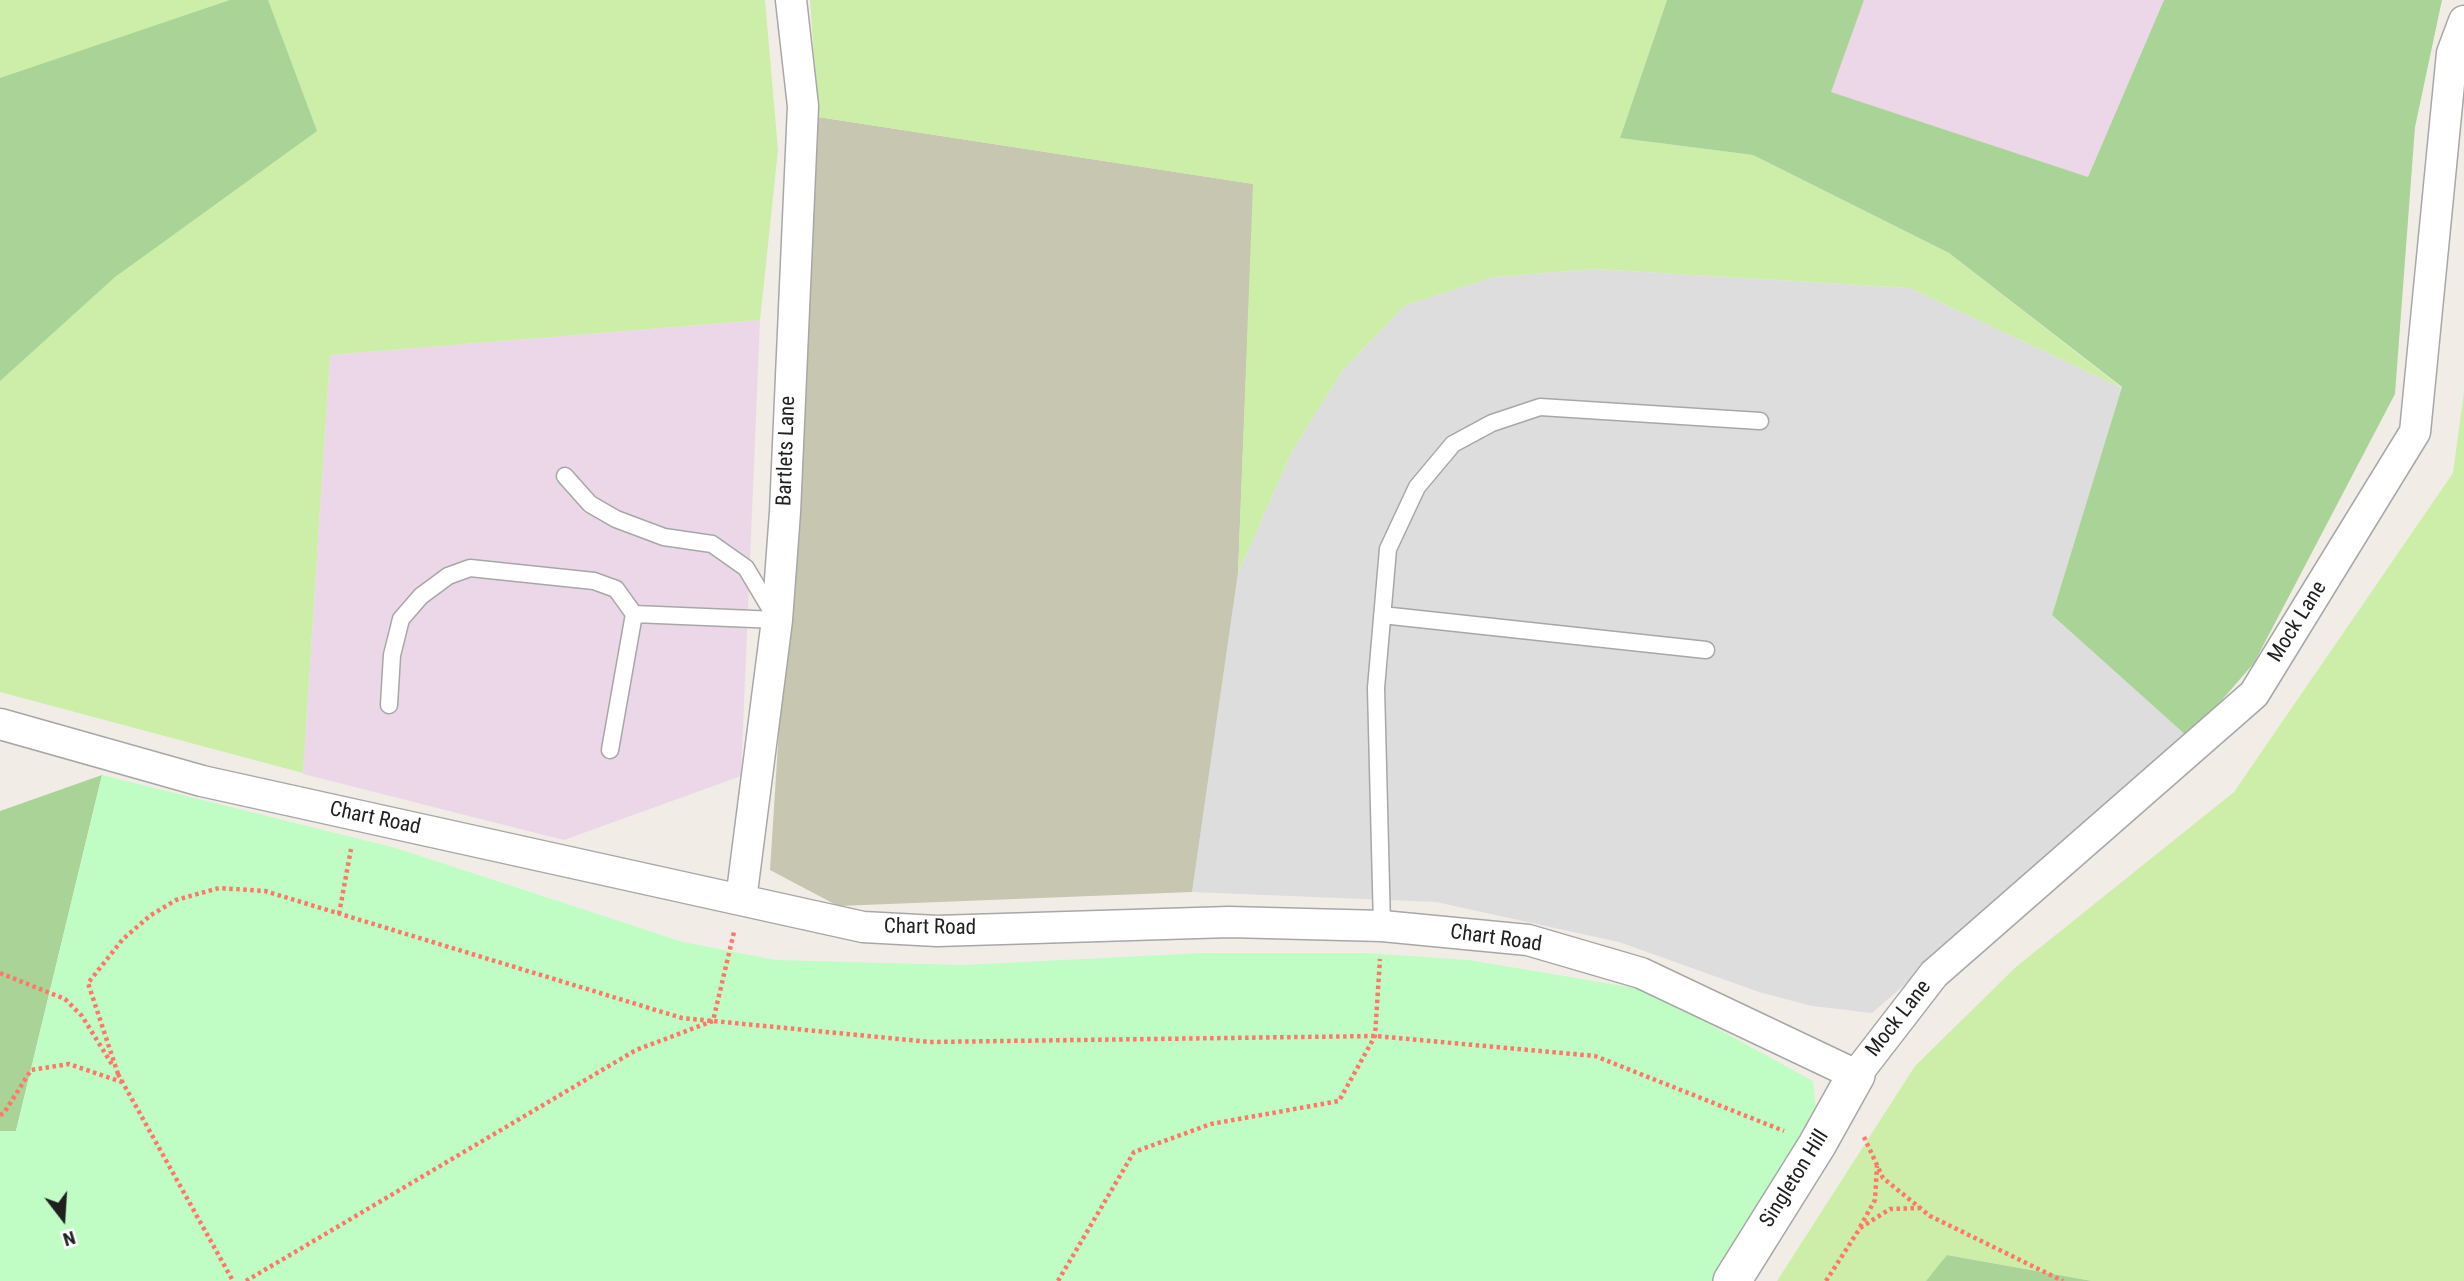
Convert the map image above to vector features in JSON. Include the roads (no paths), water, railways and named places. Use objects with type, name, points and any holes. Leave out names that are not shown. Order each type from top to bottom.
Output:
[{"type":"street","name":"Bartlets Lane","points":[[741,900],[777,620],[785,512],[803,106],[791,0]]},
{"type":"street","name":"Mock Lane","points":[[1856,1075],[1934,974],[2254,694],[2415,432],[2452,53],[2464,21]]},
{"type":"street","name":"Chart Road","points":[[0,724],[202,781],[863,927],[937,930],[1229,922],[1382,926],[1528,940],[1640,973],[1856,1075]]},
{"type":"street","name":"Singleton Hill","points":[[1732,1281],[1817,1145],[1856,1075]]},
{"type":"lane","points":[[1382,926],[1376,688],[1388,549],[1417,486],[1453,444],[1492,424],[1540,407],[1760,421]]},
{"type":"lane","points":[[565,476],[590,504],[616,519],[664,537],[712,544],[746,568],[777,620]]},
{"type":"lane","points":[[389,705],[392,655],[401,619],[421,596],[447,576],[470,568],[594,581],[616,589],[634,614],[610,750]]},
{"type":"lane","points":[[634,614],[777,620]]},
{"type":"lane","points":[[1382,615],[1706,650]]}]
